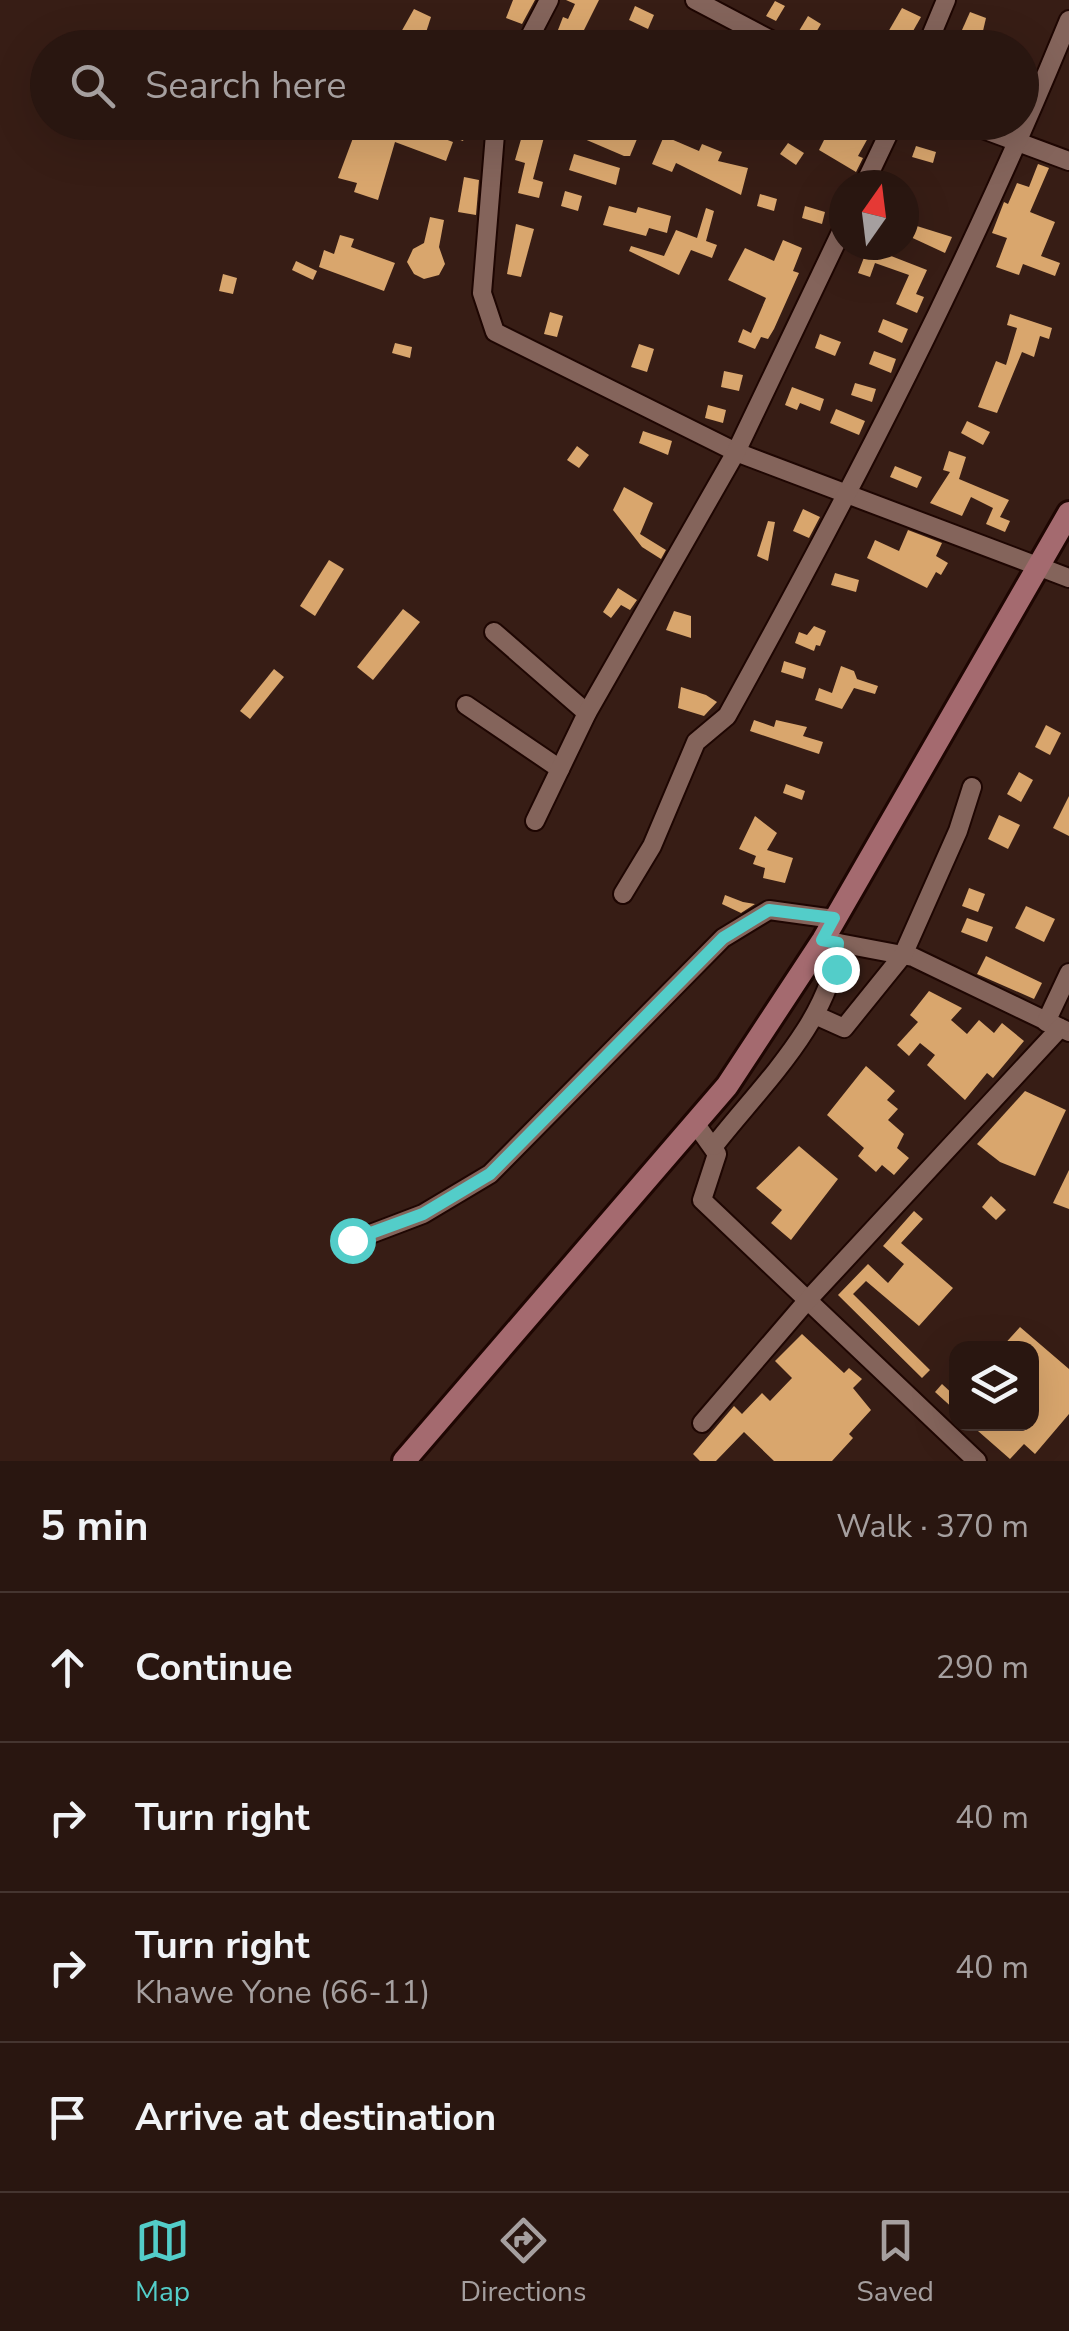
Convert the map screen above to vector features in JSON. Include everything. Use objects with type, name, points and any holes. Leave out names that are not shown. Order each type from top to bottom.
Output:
[{"type":"main road","points":[[404,1461],[727,1086],[830,941],[834,918],[1069,513]]},
{"type":"street","points":[[533,30],[549,0]]},
{"type":"street","points":[[695,0],[752,30]]},
{"type":"street","points":[[934,30],[946,0]]},
{"type":"street","points":[[1039,94],[1069,20]]},
{"type":"street","points":[[495,140],[482,292],[495,332],[736,452],[1069,578]]},
{"type":"street","points":[[871,170],[885,140]]},
{"type":"street","points":[[1017,140],[1069,161]]},
{"type":"street","points":[[623,894],[652,846],[696,742],[727,716],[850,494],[1020,141]]},
{"type":"street","points":[[534,822],[586,713],[736,452],[829,257]]},
{"type":"street","points":[[494,632],[586,713]]},
{"type":"street","points":[[466,705],[560,769]]},
{"type":"street","points":[[816,1015],[844,1028],[903,955],[958,831],[972,788]]},
{"type":"street","points":[[352,1240],[423,1214],[490,1174],[723,938],[769,910],[834,918]]},
{"type":"street","points":[[714,1146],[816,1015],[836,969],[830,941],[903,955],[1058,1028]]},
{"type":"street","points":[[702,1423],[806,1302],[1058,1028],[1069,973]]},
{"type":"street","points":[[695,1122],[717,1154],[702,1200],[978,1461]]},
{"type":"building","points":[[513,0],[535,0],[522,24],[506,18]]},
{"type":"building","points":[[566,0],[599,0],[584,30],[558,30],[563,17],[568,19],[575,4]]},
{"type":"building","points":[[775,1],[785,6],[776,21],[766,16]]},
{"type":"building","points":[[635,6],[654,15],[648,29],[629,20]]},
{"type":"building","points":[[902,8],[921,17],[914,30],[889,30]]},
{"type":"building","points":[[414,9],[431,17],[427,30],[402,30]]},
{"type":"building","points":[[970,12],[986,18],[983,30],[962,30]]},
{"type":"building","points":[[808,16],[821,24],[817,30],[800,30]]},
{"type":"building","points":[[352,140],[453,142],[446,161],[395,142],[378,200],[354,192],[357,183],[338,178]]},
{"type":"building","points":[[521,140],[543,140],[533,179],[543,182],[539,198],[518,193],[525,163],[515,160]]},
{"type":"building","points":[[587,140],[637,140],[630,156]]},
{"type":"building","points":[[662,140],[673,140],[699,151],[702,144],[722,152],[718,161],[748,168],[741,195],[676,163],[672,172],[652,164]]},
{"type":"building","points":[[824,140],[867,140],[858,156],[863,158],[857,170],[819,150]]},
{"type":"building","points":[[788,143],[804,153],[796,165],[780,154]]},
{"type":"building","points":[[916,146],[936,152],[933,163],[912,157]]},
{"type":"building","points":[[574,154],[620,168],[616,185],[569,170]]},
{"type":"building","points":[[1038,164],[1049,168],[1030,212],[1055,222],[1041,256],[1060,263],[1055,276],[1023,264],[1019,275],[996,267],[1007,238],[992,233],[1004,202],[1008,204],[1017,183],[1029,187]]},
{"type":"building","points":[[464,177],[479,180],[476,215],[458,212]]},
{"type":"building","points":[[565,191],[582,196],[578,211],[561,206]]},
{"type":"building","points":[[760,194],[777,199],[774,211],[757,206]]},
{"type":"building","points":[[609,206],[636,213],[638,207],[671,216],[667,233],[649,228],[646,236],[603,225]]},
{"type":"building","points":[[805,206],[825,212],[822,224],[802,218]]},
{"type":"building","points":[[706,208],[714,211],[706,241],[717,245],[712,258],[691,250],[679,275],[629,251],[631,246],[664,256],[676,230],[697,238]]},
{"type":"building","points":[[430,217],[444,220],[439,247],[445,264],[439,275],[424,279],[414,274],[407,262],[413,249],[424,243]]},
{"type":"building","points":[[516,224],[534,229],[521,277],[507,274]]},
{"type":"building","points":[[919,227],[952,237],[945,253],[919,241]]},
{"type":"building","points":[[340,235],[354,239],[351,247],[395,263],[384,291],[319,267],[324,250],[334,254]]},
{"type":"building","points":[[783,240],[802,248],[793,271],[799,273],[774,329],[768,339],[761,337],[755,349],[738,342],[743,329],[751,333],[766,298],[728,280],[745,248],[774,261]]},
{"type":"building","points":[[863,260],[901,260],[927,270],[916,294],[924,297],[917,313],[896,304],[909,275],[875,263],[870,277],[858,273]]},
{"type":"building","points":[[296,261],[317,271],[313,280],[292,270]]},
{"type":"building","points":[[223,274],[237,278],[233,294],[219,291]]},
{"type":"building","points":[[550,312],[563,316],[557,337],[544,334]]},
{"type":"building","points":[[1010,314],[1052,328],[1049,339],[1040,336],[1034,357],[1022,352],[997,413],[978,407],[996,361],[1006,365],[1017,328],[1007,325]]},
{"type":"building","points":[[883,319],[908,329],[902,343],[878,332]]},
{"type":"building","points":[[820,334],[841,342],[835,356],[815,348]]},
{"type":"building","points":[[395,343],[412,347],[410,358],[392,353]]},
{"type":"building","points":[[639,344],[654,349],[647,372],[631,367]]},
{"type":"building","points":[[874,351],[896,359],[891,373],[869,364]]},
{"type":"building","points":[[724,371],[743,375],[739,391],[721,387]]},
{"type":"building","points":[[855,383],[876,389],[872,402],[851,395]]},
{"type":"building","points":[[792,387],[824,399],[820,411],[800,403],[797,410],[785,405]]},
{"type":"building","points":[[708,405],[726,410],[723,423],[705,418]]},
{"type":"building","points":[[836,409],[865,421],[859,435],[830,423]]},
{"type":"building","points":[[967,421],[990,432],[983,445],[961,433]]},
{"type":"building","points":[[643,431],[672,441],[668,455],[639,443]]},
{"type":"building","points":[[577,446],[589,455],[579,468],[567,460]]},
{"type":"building","points":[[949,451],[966,457],[959,479],[1009,500],[1000,517],[1010,521],[1005,532],[986,524],[993,508],[971,497],[962,516],[930,503],[950,472],[943,470]]},
{"type":"building","points":[[895,466],[922,477],[917,488],[890,477]]},
{"type":"building","points":[[624,487],[653,503],[640,534],[666,550],[661,559],[642,547],[613,510]]},
{"type":"building","points":[[803,509],[820,517],[809,538],[793,531]]},
{"type":"building","points":[[768,521],[775,522],[768,561],[757,556]]},
{"type":"building","points":[[908,530],[942,543],[936,556],[948,563],[941,575],[936,572],[927,588],[867,558],[875,540],[899,551]]},
{"type":"building","points":[[329,560],[344,569],[315,616],[300,606]]},
{"type":"building","points":[[835,573],[859,580],[856,592],[831,585]]},
{"type":"building","points":[[618,588],[637,600],[630,610],[621,605],[611,618],[603,612]]},
{"type":"building","points":[[403,609],[420,622],[373,680],[357,667]]},
{"type":"building","points":[[674,611],[691,616],[691,638],[666,630]]},
{"type":"building","points":[[814,626],[826,631],[820,646],[816,645],[814,651],[795,643],[799,632],[807,635]]},
{"type":"building","points":[[784,661],[806,668],[803,679],[781,672]]},
{"type":"building","points":[[841,666],[854,671],[857,679],[878,686],[875,694],[854,688],[842,709],[815,700],[819,688],[832,693]]},
{"type":"building","points":[[274,669],[284,677],[250,719],[240,711]]},
{"type":"building","points":[[681,687],[717,702],[704,716],[678,708]]},
{"type":"building","points":[[754,720],[774,727],[776,720],[807,727],[803,736],[823,742],[819,754],[750,731]]},
{"type":"building","points":[[1046,725],[1061,733],[1050,755],[1035,747]]},
{"type":"building","points":[[1019,772],[1033,780],[1021,802],[1007,794]]},
{"type":"building","points":[[786,784],[805,791],[802,800],[783,793]]},
{"type":"building","points":[[1069,796],[1069,836],[1053,828]]},
{"type":"building","points":[[999,815],[1020,825],[1008,849],[988,839]]},
{"type":"building","points":[[755,816],[777,833],[767,850],[793,858],[785,883],[763,878],[765,868],[753,864],[756,856],[739,849]]},
{"type":"building","points":[[969,888],[985,894],[978,912],[962,906]]},
{"type":"building","points":[[725,895],[755,904],[741,913],[722,904]]},
{"type":"building","points":[[1026,906],[1055,919],[1044,942],[1015,928]]},
{"type":"building","points":[[967,918],[993,927],[987,942],[961,932]]},
{"type":"building","points":[[986,956],[1042,983],[1034,999],[977,974]]},
{"type":"building","points":[[929,991],[962,1008],[951,1020],[967,1034],[979,1020],[994,1033],[1002,1023],[1024,1041],[993,1078],[987,1073],[965,1100],[927,1065],[935,1055],[920,1043],[909,1056],[897,1045],[918,1022],[910,1015]]},
{"type":"building","points":[[866,1066],[895,1091],[887,1100],[898,1109],[888,1120],[904,1134],[897,1148],[909,1158],[894,1175],[882,1165],[876,1172],[858,1156],[864,1148],[827,1115]]},
{"type":"building","points":[[1025,1091],[1066,1110],[1035,1176],[1000,1162],[977,1144]]},
{"type":"building","points":[[799,1146],[838,1179],[791,1240],[771,1223],[782,1210],[756,1188]]},
{"type":"building","points":[[1069,1170],[1069,1209],[1053,1203]]},
{"type":"building","points":[[991,1196],[1006,1210],[996,1220],[982,1207]]},
{"type":"building","points":[[914,1211],[923,1219],[901,1243],[953,1288],[919,1326],[866,1281],[853,1294],[930,1370],[922,1378],[838,1295],[868,1264],[888,1283],[904,1264],[883,1246]]},
{"type":"building","points":[[1020,1327],[1036,1341],[1007,1341]]},
{"type":"building","points":[[802,1334],[844,1373],[849,1368],[862,1379],[853,1388],[871,1410],[849,1434],[853,1438],[832,1461],[774,1461],[744,1432],[716,1461],[700,1461],[693,1454],[734,1406],[742,1414],[762,1393],[770,1401],[792,1378],[775,1361]]},
{"type":"building","points":[[1039,1343],[1069,1369],[1069,1414],[1035,1454],[1024,1444],[1010,1459],[978,1431],[1039,1431]]},
{"type":"building","points":[[942,1384],[949,1390],[949,1405],[935,1392]]},
{"type":"route","points":[[352,1240],[423,1214],[490,1174],[723,938],[769,910],[834,918],[822,940],[838,943],[836,969]]}]
